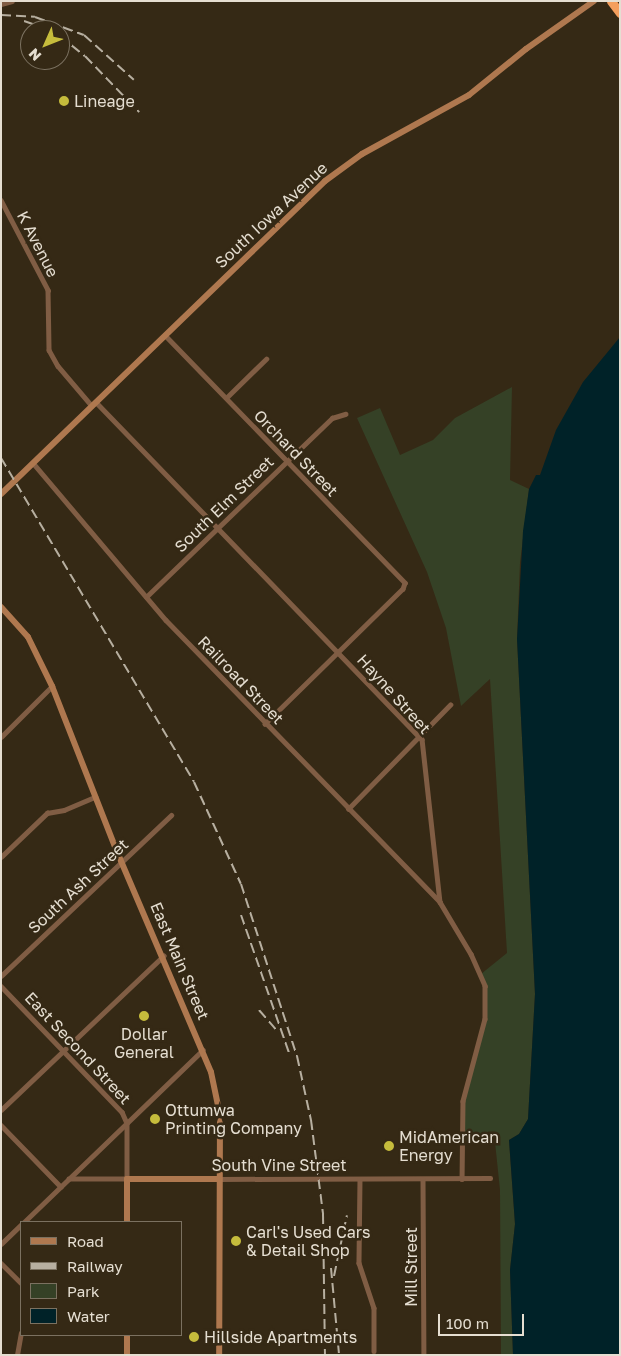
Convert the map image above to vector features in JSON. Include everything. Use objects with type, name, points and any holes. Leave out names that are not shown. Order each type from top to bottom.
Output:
[{"type":"highway","points":[[611,1],[620,13]]},
{"type":"main road","name":"South Iowa Avenue","points":[[1,494],[325,181],[362,154],[469,95],[526,49],[594,1]]},
{"type":"main road","name":"East Main Street","points":[[3,612],[28,637],[52,686],[95,797],[203,1050],[218,1097],[219,1355]]},
{"type":"main road","name":"South Vine Street","points":[[126,1179],[218,1179]]},
{"type":"main road","name":"East Second Street","points":[[126,1179],[126,1221]]},
{"type":"main road","points":[[127,1336],[127,1355]]},
{"type":"street","points":[[1,4],[12,1]]},
{"type":"street","name":"K Avenue","points":[[1,200],[48,290],[49,350],[58,366],[94,404]]},
{"type":"street","name":"Orchard Street","points":[[165,335],[405,583],[403,589],[338,652]]},
{"type":"street","points":[[226,398],[266,359]]},
{"type":"street","name":"Hayne Street","points":[[94,404],[218,528],[421,738],[428,768],[440,902],[471,954],[485,986],[485,1019],[463,1101],[462,1178]]},
{"type":"street","name":"South Elm Street","points":[[146,597],[332,418],[345,414]]},
{"type":"street","name":"Railroad Street","points":[[34,464],[146,597],[266,724],[440,902]]},
{"type":"street","points":[[266,724],[338,652]]},
{"type":"street","points":[[1,737],[52,686]]},
{"type":"street","points":[[348,809],[421,738],[450,705]]},
{"type":"street","points":[[1,857],[47,812],[64,810],[95,797]]},
{"type":"street","name":"South Ash Street","points":[[1,976],[171,815]]},
{"type":"street","points":[[1,1110],[163,956]]},
{"type":"street","name":"East Second Street","points":[[1,986],[122,1112],[127,1123],[126,1179]]},
{"type":"street","points":[[25,1221],[203,1050]]},
{"type":"street","points":[[1,1125],[61,1187]]},
{"type":"street","name":"South Vine Street","points":[[218,1179],[490,1178]]},
{"type":"street","name":"South Vine Street","points":[[69,1179],[126,1179]]},
{"type":"street","points":[[360,1179],[360,1263],[374,1308],[374,1351]]},
{"type":"street","name":"Mill Street","points":[[423,1179],[424,1355]]},
{"type":"street","points":[[1,1244],[20,1226]]},
{"type":"street","points":[[1,1263],[20,1282]]},
{"type":"street","points":[[17,1355],[20,1336]]},
{"type":"green space","points":[[512,387],[510,480],[529,489],[520,563],[517,639],[535,994],[528,1119],[519,1134],[509,1140],[515,1224],[510,1270],[513,1355],[501,1355],[500,1190],[495,1142],[462,1142],[463,1101],[485,1019],[485,986],[481,974],[507,953],[490,679],[461,706],[446,628],[427,572],[357,418],[380,408],[400,455],[433,440],[455,418]]},
{"type":"water","points":[[620,337],[620,1355],[513,1355],[510,1270],[515,1224],[509,1140],[519,1134],[528,1119],[535,994],[517,639],[523,531],[529,489],[536,475],[540,475],[556,430],[583,382]]},
{"type":"railway","points":[[1,15],[35,17],[84,35],[134,80]]},
{"type":"railway","points":[[70,44],[85,56],[139,112]]},
{"type":"railway","points":[[1,458],[194,782],[241,884],[297,1056],[311,1120],[323,1214],[325,1355]]},
{"type":"railway","points":[[241,915],[289,1053]]},
{"type":"railway","points":[[259,1010],[277,1031]]},
{"type":"railway","points":[[334,1276],[347,1215]]},
{"type":"railway","points":[[331,1268],[339,1355]]},
{"type":"place","name":"Lineage","points":[[64,101]]},
{"type":"place","name":"Dollar General","points":[[144,1016]]},
{"type":"place","name":"Ottumwa Printing Company","points":[[155,1119]]},
{"type":"place","name":"MidAmerican Energy","points":[[389,1146]]},
{"type":"place","name":"Carl's Used Cars & Detail Shop","points":[[236,1241]]},
{"type":"place","name":"Hillside Apartments","points":[[194,1337]]}]
